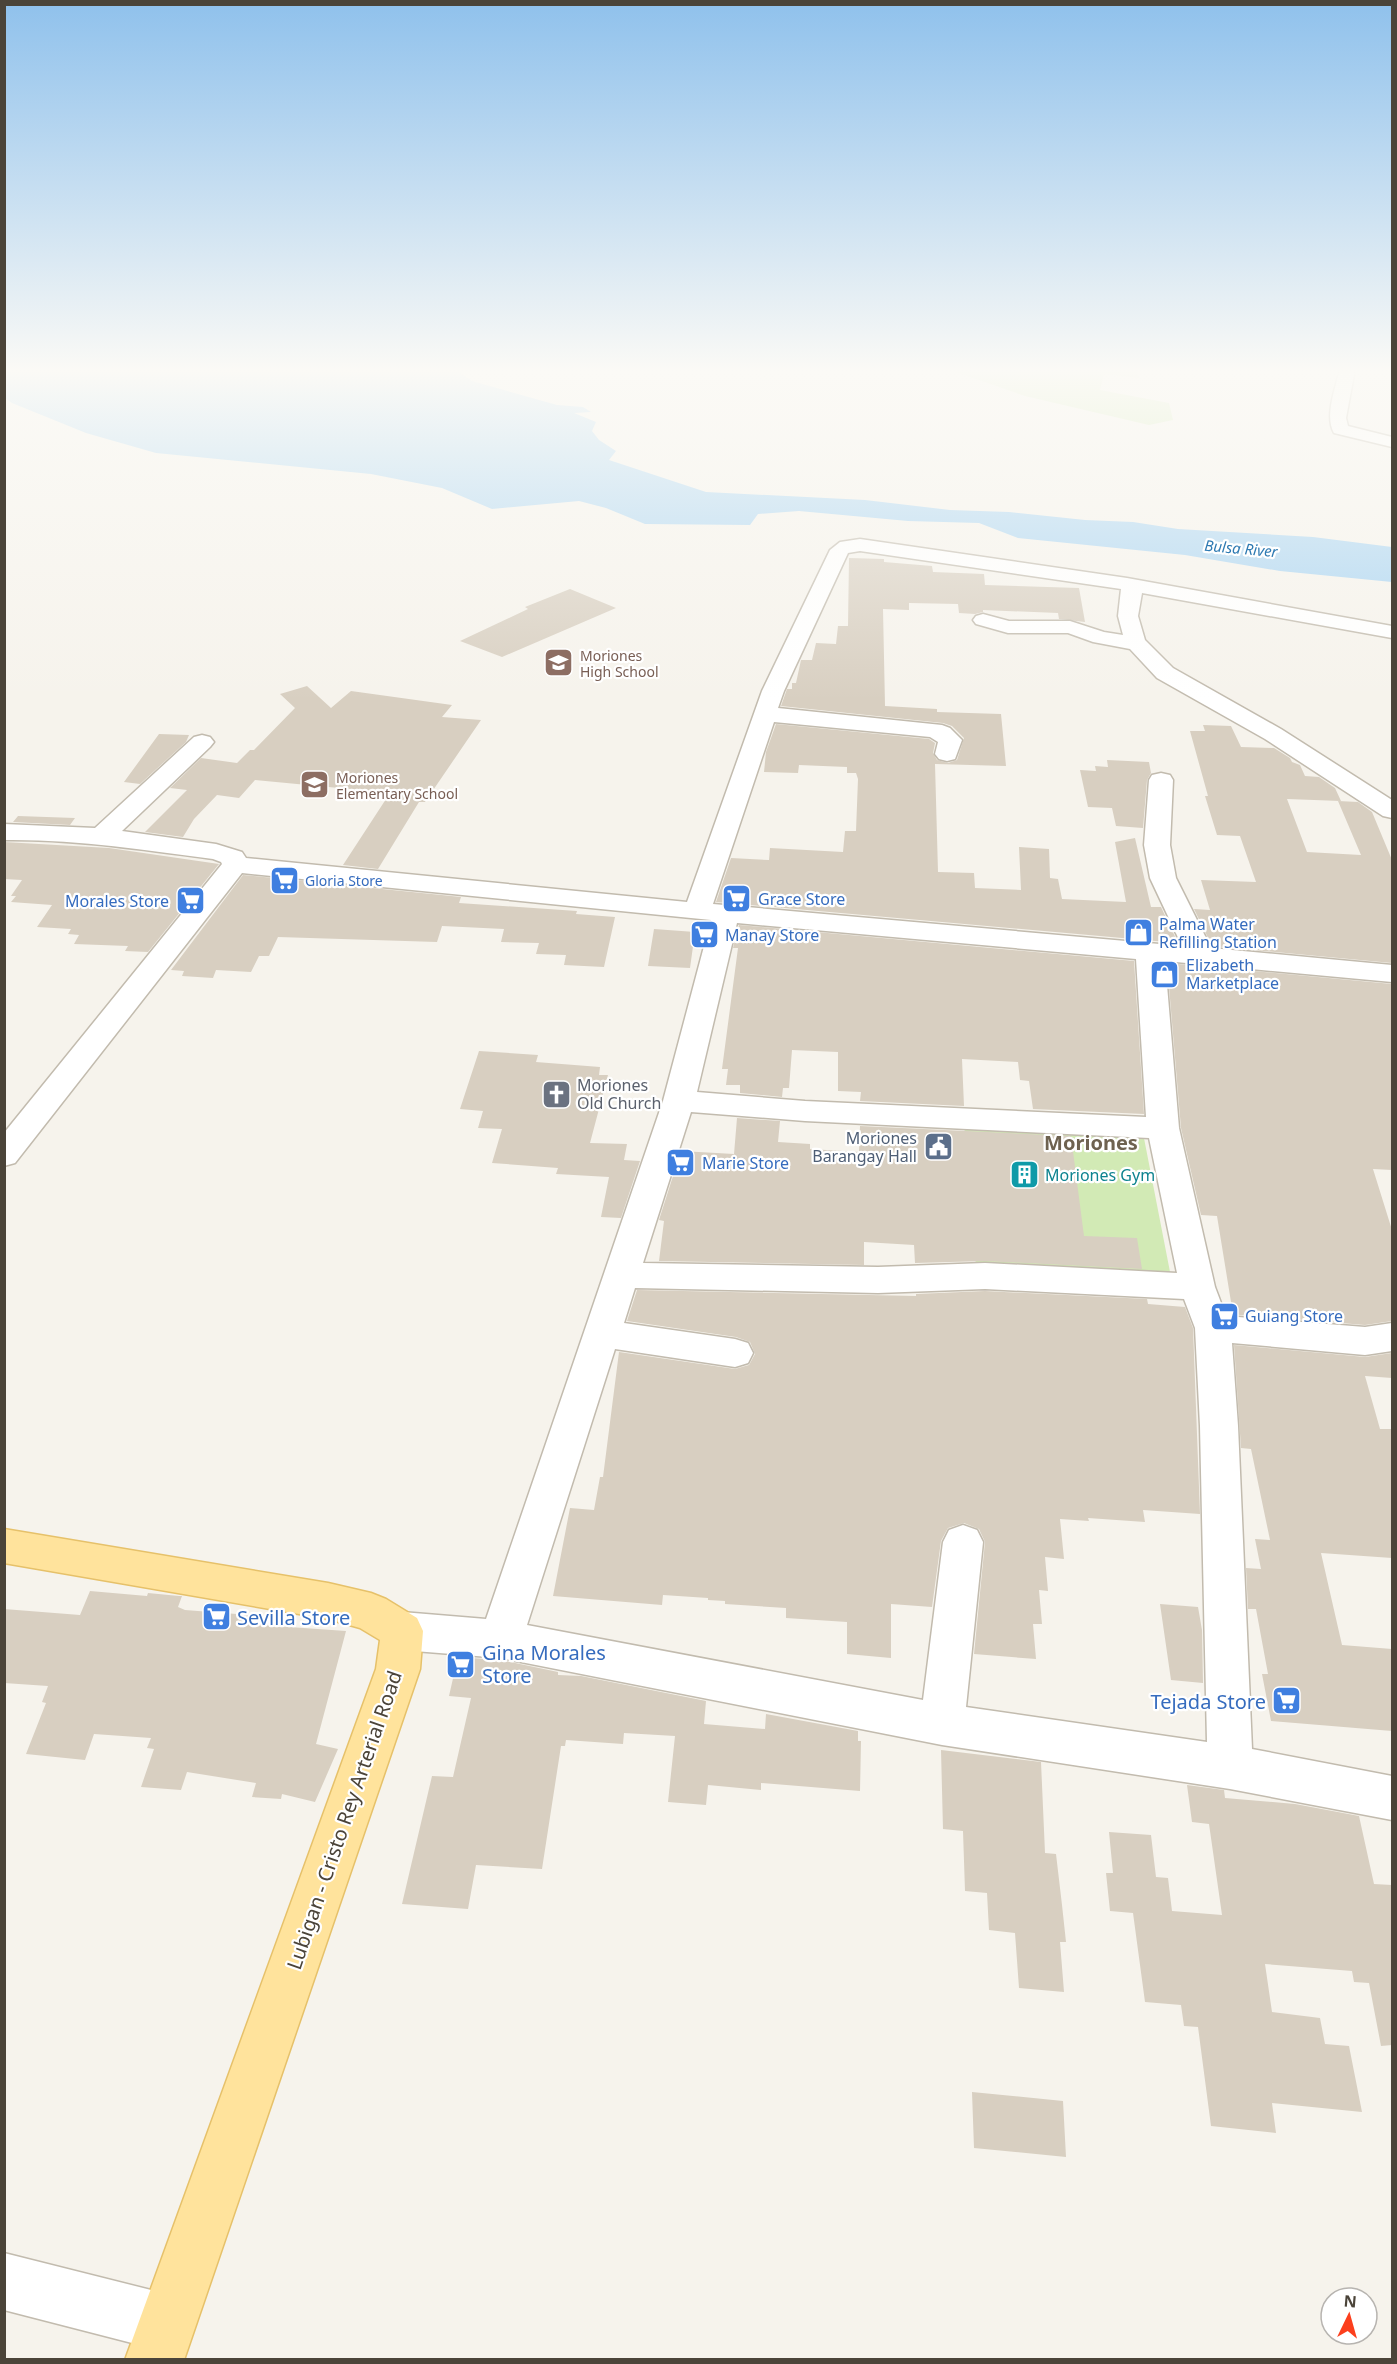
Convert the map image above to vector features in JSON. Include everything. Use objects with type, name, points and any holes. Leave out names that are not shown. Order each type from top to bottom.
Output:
[{"type":"main road","points":[[4,1546],[328,1601],[371,1612],[402,1631]]},
{"type":"main road","name":"Lubigan - Cristo Rey Arterial Road","points":[[160,2341],[398,1669],[402,1631]]},
{"type":"street","points":[[501,1639],[679,1101],[712,913],[765,714],[773,691],[840,550],[847,546],[860,544],[1126,584],[1392,632]]},
{"type":"street","points":[[1126,584],[1133,588],[1128,616],[1136,644],[1165,674],[1273,734],[1392,812]]},
{"type":"street","points":[[983,620],[1008,627],[1070,627],[1100,638],[1136,644]]},
{"type":"street","points":[[765,714],[934,730],[950,740],[947,754]]},
{"type":"street","points":[[103,836],[201,742]]},
{"type":"street","points":[[1161,780],[1156,845],[1162,878],[1188,926],[1201,957]]},
{"type":"street","points":[[4,832],[34,831],[103,836],[216,852],[232,857],[235,865]]},
{"type":"street","points":[[235,865],[284,868],[712,913],[1392,974]]},
{"type":"street","points":[[4,1155],[235,865]]},
{"type":"street","points":[[1150,952],[1163,1128],[1197,1287],[1213,1328],[1219,1426],[1230,1767]]},
{"type":"street","points":[[679,1101],[805,1111],[1163,1128]]},
{"type":"street","points":[[622,1275],[878,1280],[984,1276],[1197,1287]]},
{"type":"street","points":[[1213,1328],[1365,1341],[1392,1337]]},
{"type":"street","points":[[601,1333],[735,1353]]},
{"type":"street","points":[[942,1724],[963,1542]]},
{"type":"street","points":[[402,1631],[501,1639],[942,1724],[1230,1767],[1392,1798]]},
{"type":"street","points":[[4,2281],[160,2341]]},
{"type":"green space","points":[[964,1123],[1143,1133],[1171,1277],[976,1267]]},
{"type":"water","name":"Bulsa River","points":[[398,479],[668,479],[706,492],[865,500],[950,510],[1009,512],[1085,520],[1133,522],[1178,529],[1313,537],[1392,547],[1392,582],[1280,571],[1185,555],[1018,538],[979,523],[908,521],[799,511],[758,514],[750,525],[645,524],[606,508],[579,501],[492,509],[442,488]]},
{"type":"building","points":[[849,558],[884,559],[884,562],[932,566],[933,572],[984,574],[985,585],[1079,588],[1085,622],[1059,619],[1058,613],[983,610],[975,614],[959,613],[958,604],[909,603],[909,610],[883,609],[885,706],[937,709],[937,712],[1001,714],[1006,766],[935,764],[938,872],[974,873],[975,888],[1021,890],[1019,847],[1049,849],[1050,878],[1058,879],[1062,899],[1126,902],[1115,842],[1135,838],[1151,907],[1161,907],[1178,943],[716,902],[731,858],[769,860],[770,848],[843,852],[845,831],[856,831],[858,779],[856,773],[847,773],[847,767],[799,765],[798,773],[764,772],[766,752],[776,724],[929,739],[935,743],[933,753],[937,760],[948,763],[957,760],[964,738],[952,726],[943,723],[781,706],[787,689],[792,689],[792,683],[796,683],[801,660],[812,660],[816,643],[836,644],[838,626],[848,626]]},
{"type":"building","points":[[570,589],[616,608],[502,657],[460,641],[528,609],[525,607]]},
{"type":"building","points":[[307,686],[331,708],[351,691],[452,705],[442,717],[481,720],[425,802],[419,802],[378,869],[343,865],[388,796],[358,794],[360,790],[255,780],[239,798],[217,795],[194,819],[183,837],[145,832],[187,790],[170,788],[201,758],[237,763],[250,750],[254,750],[295,708],[280,694]]},
{"type":"building","points":[[1203,725],[1231,726],[1241,747],[1274,748],[1290,758],[1292,762],[1300,765],[1305,776],[1319,777],[1335,788],[1341,801],[1287,799],[1307,852],[1361,855],[1338,801],[1358,802],[1372,812],[1392,860],[1392,963],[1212,946],[1194,909],[1210,910],[1201,880],[1256,882],[1240,836],[1217,835],[1205,796],[1208,796],[1190,731],[1205,731]]},
{"type":"building","points":[[159,734],[189,735],[186,742],[140,784],[124,782]]},
{"type":"building","points":[[1107,760],[1149,762],[1151,773],[1147,780],[1143,828],[1116,826],[1112,808],[1088,807],[1080,770],[1096,771],[1095,766],[1108,767]]},
{"type":"building","points":[[18,816],[75,818],[70,825],[13,822]]},
{"type":"building","points":[[4,842],[109,848],[219,864],[148,952],[125,951],[128,946],[74,944],[79,935],[68,934],[71,929],[37,927],[52,905],[11,902],[16,896],[11,896],[22,880],[4,879]]},
{"type":"building","points":[[243,875],[461,897],[459,903],[577,911],[576,914],[615,917],[604,967],[564,965],[566,955],[536,954],[539,943],[501,942],[504,929],[442,926],[437,942],[278,937],[269,956],[259,956],[251,972],[216,970],[213,978],[182,976],[184,971],[171,970]]},
{"type":"building","points":[[739,925],[1134,961],[1144,1114],[1033,1109],[1029,1081],[1020,1080],[1018,1062],[962,1059],[964,1106],[860,1101],[861,1092],[838,1091],[838,1052],[792,1050],[789,1088],[783,1088],[782,1097],[740,1093],[740,1085],[726,1085],[728,1069],[722,1069],[738,948],[733,948]]},
{"type":"building","points":[[654,929],[695,932],[690,968],[648,966]]},
{"type":"building","points":[[1167,963],[1392,984],[1392,1170],[1373,1169],[1392,1230],[1392,1321],[1365,1325],[1228,1314],[1225,1307],[1232,1308],[1217,1216],[1201,1215],[1181,1128]]},
{"type":"building","points":[[479,1051],[538,1055],[536,1062],[600,1067],[599,1075],[608,1075],[590,1143],[627,1144],[624,1160],[640,1161],[621,1218],[601,1217],[609,1177],[556,1174],[558,1168],[492,1163],[502,1129],[478,1128],[483,1111],[460,1109]]},
{"type":"building","points":[[737,1118],[780,1121],[778,1142],[810,1144],[810,1149],[859,1152],[860,1126],[1071,1136],[1084,1236],[1137,1238],[1142,1269],[985,1261],[915,1263],[914,1245],[864,1242],[864,1265],[659,1261],[664,1221],[659,1220],[681,1151],[734,1154]]},
{"type":"building","points":[[637,1290],[916,1296],[916,1294],[985,1291],[1147,1299],[1148,1304],[1185,1307],[1193,1328],[1200,1514],[1143,1510],[1145,1522],[1088,1518],[1089,1521],[1060,1519],[1064,1559],[1045,1557],[1048,1591],[1039,1590],[1042,1624],[1033,1624],[1036,1659],[974,1654],[985,1542],[979,1529],[964,1523],[948,1528],[941,1541],[932,1607],[891,1604],[891,1658],[847,1654],[847,1622],[786,1618],[786,1608],[725,1604],[725,1601],[708,1600],[708,1598],[663,1595],[662,1605],[553,1596],[570,1508],[594,1510],[600,1477],[603,1477],[619,1352],[735,1369],[749,1365],[755,1354],[750,1342],[736,1337],[627,1321]]},
{"type":"building","points":[[1234,1345],[1365,1357],[1392,1353],[1392,1378],[1365,1376],[1380,1429],[1392,1429],[1392,1558],[1321,1553],[1342,1645],[1392,1649],[1392,1731],[1271,1721],[1262,1674],[1268,1674],[1256,1609],[1248,1609],[1246,1568],[1261,1569],[1255,1539],[1270,1540],[1251,1449],[1241,1448]]},
{"type":"building","points":[[90,1591],[147,1596],[148,1593],[182,1596],[178,1607],[185,1610],[263,1616],[261,1625],[346,1631],[316,1744],[338,1749],[315,1802],[282,1794],[281,1799],[252,1797],[256,1783],[187,1772],[181,1790],[141,1787],[154,1749],[147,1748],[151,1738],[94,1734],[85,1760],[26,1754],[46,1703],[42,1702],[48,1686],[4,1683],[4,1609],[80,1615]]},
{"type":"building","points":[[1160,1604],[1198,1607],[1202,1630],[1203,1683],[1171,1680]]},
{"type":"building","points":[[470,1658],[501,1660],[558,1672],[558,1675],[581,1676],[706,1701],[704,1724],[765,1729],[766,1714],[858,1731],[858,1741],[861,1741],[860,1791],[761,1783],[761,1790],[708,1785],[706,1805],[668,1802],[675,1736],[624,1733],[623,1744],[566,1740],[565,1746],[561,1746],[542,1869],[476,1865],[468,1909],[402,1904],[432,1776],[453,1777],[471,1698],[449,1696],[457,1661],[469,1662]]},
{"type":"building","points":[[941,1750],[1041,1762],[1045,1853],[1056,1854],[1066,1942],[1060,1942],[1064,1992],[1019,1988],[1015,1933],[989,1930],[987,1893],[965,1891],[963,1831],[943,1829]]},
{"type":"building","points":[[1187,1785],[1224,1790],[1225,1798],[1295,1804],[1359,1816],[1374,1884],[1392,1885],[1392,2045],[1381,2046],[1369,1983],[1354,1982],[1352,1971],[1265,1964],[1272,2012],[1320,2018],[1325,2044],[1349,2046],[1362,2112],[1272,2103],[1276,2133],[1211,2126],[1198,2027],[1184,2026],[1181,2005],[1145,2002],[1133,1913],[1110,1911],[1106,1873],[1113,1873],[1109,1832],[1151,1835],[1156,1877],[1168,1878],[1172,1911],[1222,1915],[1209,1824],[1192,1822]]},
{"type":"building","points":[[972,2092],[1063,2101],[1066,2157],[974,2148]]},
{"type":"place","name":"Moriones High School","points":[[559,663]]},
{"type":"place","name":"Moriones Elementary School","points":[[315,785]]},
{"type":"place","name":"Gloria Store","points":[[284,880]]},
{"type":"place","name":"Grace Store","points":[[737,899]]},
{"type":"place","name":"Morales Store","points":[[190,901]]},
{"type":"place","name":"Palma Water Refilling Station","points":[[1138,933]]},
{"type":"place","name":"Manay Store","points":[[704,935]]},
{"type":"place","name":"Elizabeth Marketplace","points":[[1165,974]]},
{"type":"place","name":"Moriones Old Church","points":[[556,1094]]},
{"type":"place","name":"Moriones Barangay Hall","points":[[938,1147]]},
{"type":"place","name":"Marie Store","points":[[681,1163]]},
{"type":"place","name":"Moriones Gym","points":[[1024,1175]]},
{"type":"place","name":"Guiang Store","points":[[1224,1316]]},
{"type":"place","name":"Sevilla Store","points":[[216,1617]]},
{"type":"place","name":"Gina Morales Store","points":[[461,1664]]},
{"type":"place","name":"Tejada Store","points":[[1287,1701]]},
{"type":"district","name":"Moriones","points":[[1091,1142]]}]
